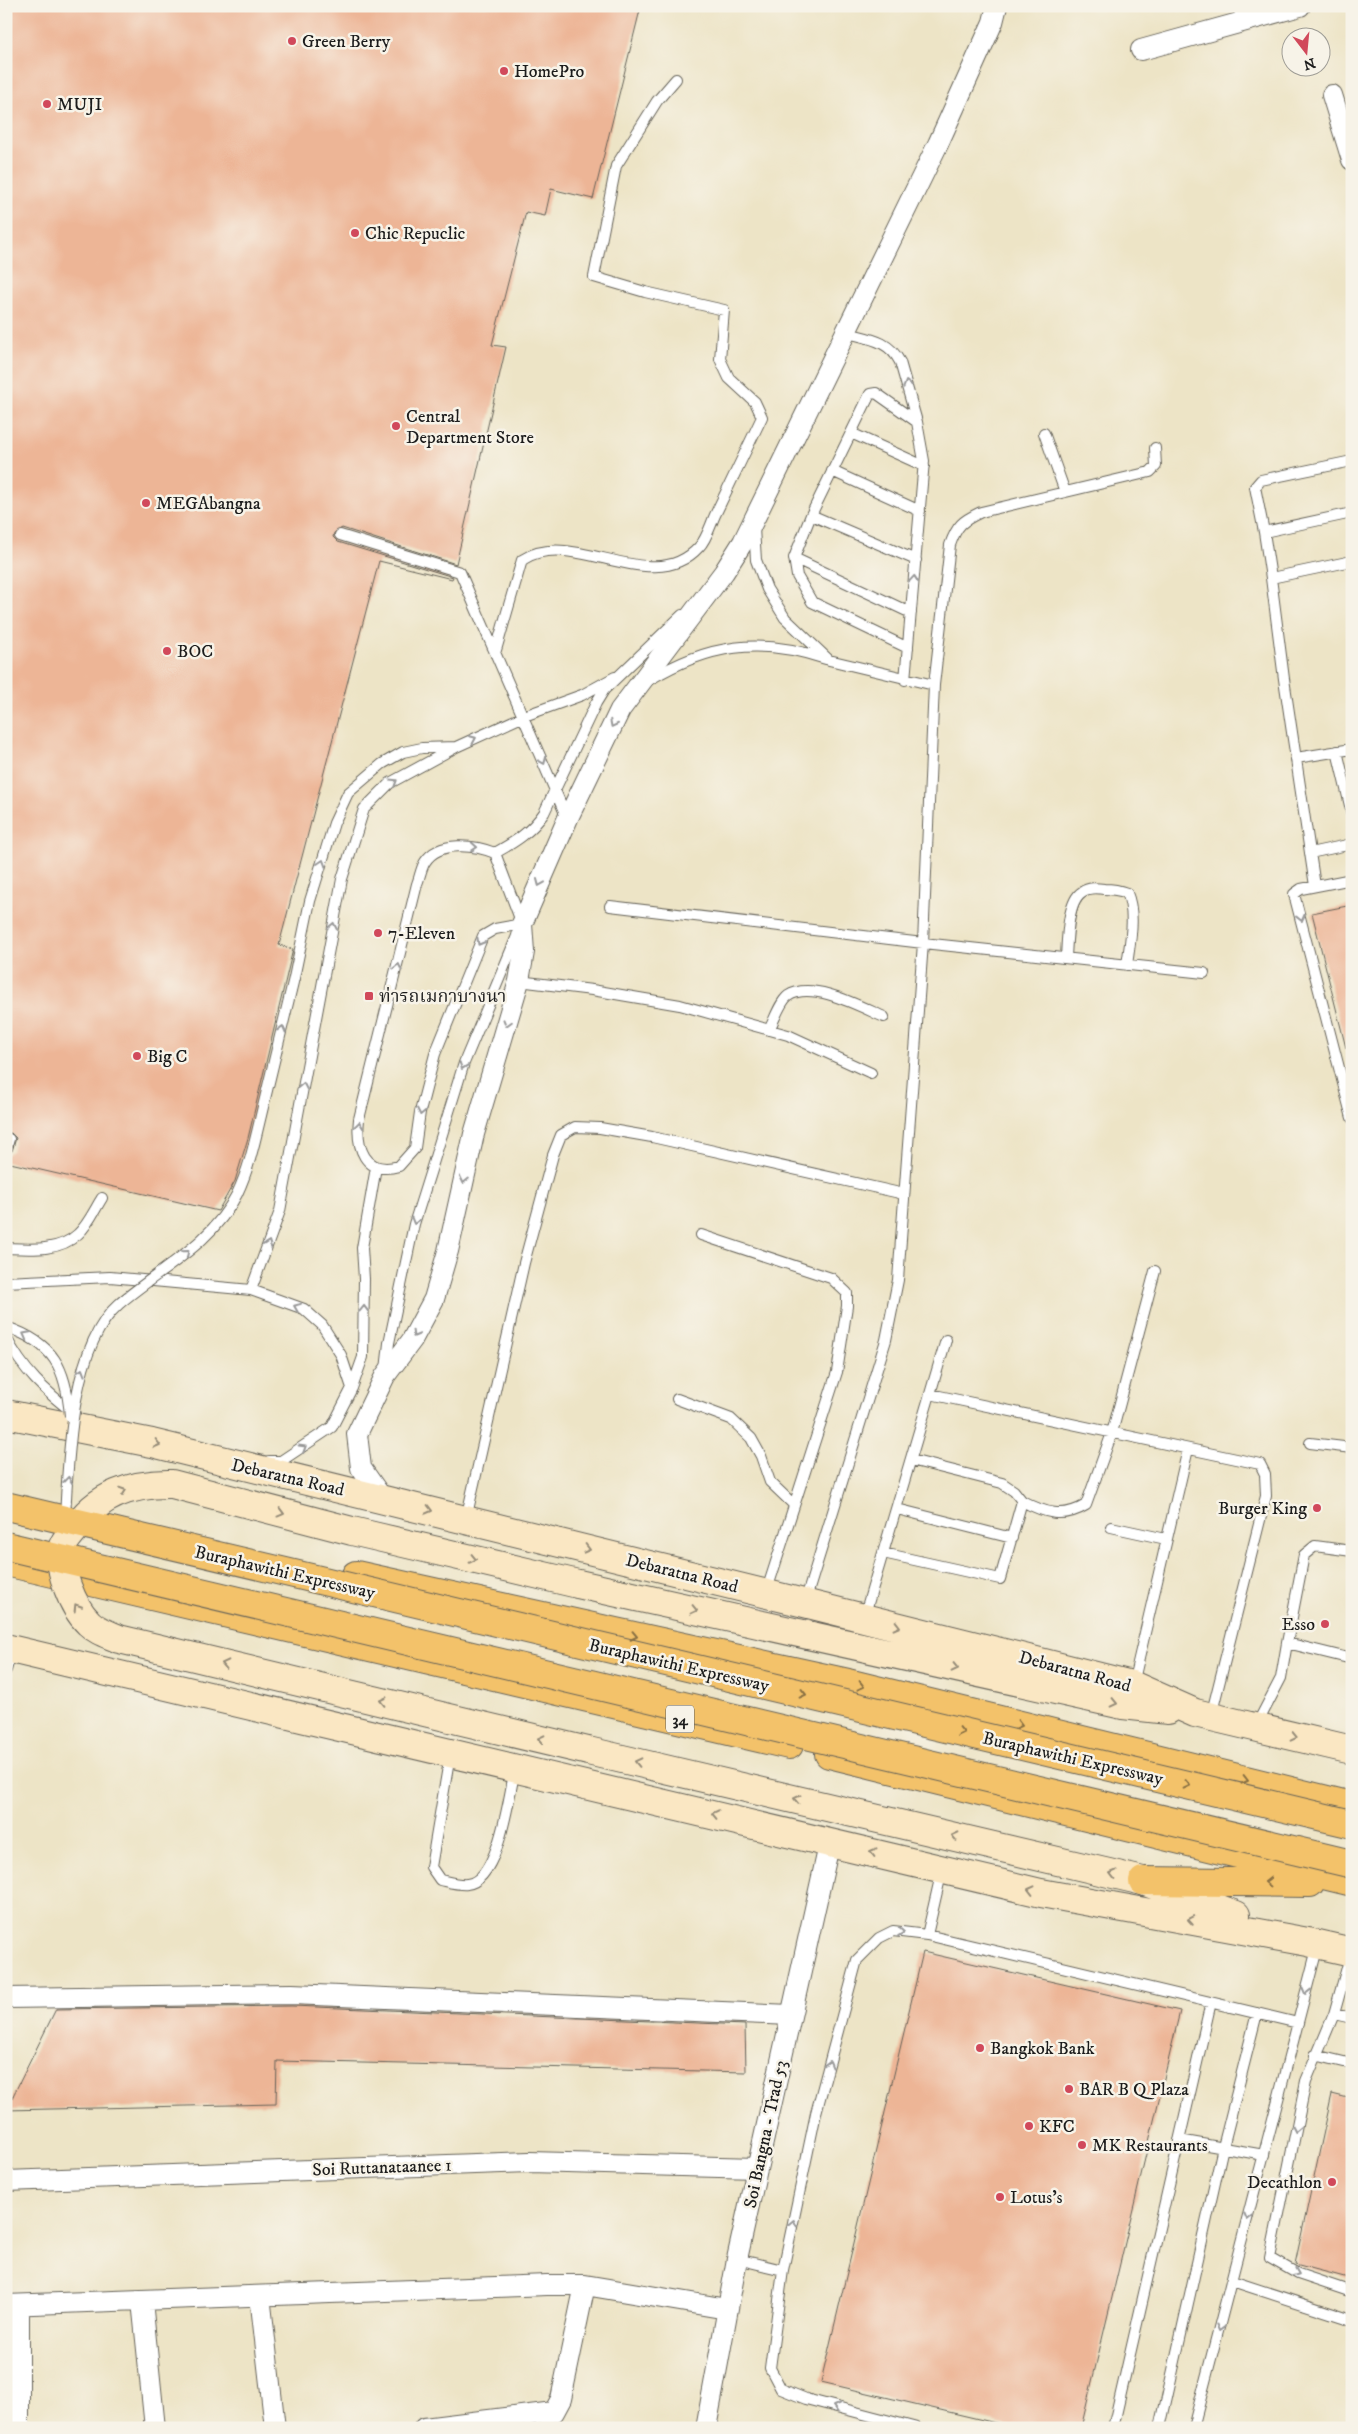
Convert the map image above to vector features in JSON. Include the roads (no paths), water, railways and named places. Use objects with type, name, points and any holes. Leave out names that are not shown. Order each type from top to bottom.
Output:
[{"type":"highway","points":[[6,1495],[312,1566],[848,1683],[1352,1806]]},
{"type":"highway","name":"Buraphawithi Expressway","points":[[6,1506],[1352,1824]]},
{"type":"highway","points":[[6,1546],[1352,1864]]},
{"type":"highway","name":"34","points":[[6,1562],[834,1756],[1352,1883]]},
{"type":"highway","points":[[1143,1881],[1352,1883]]},
{"type":"main road","points":[[6,1404],[40,1422]]},
{"type":"main road","name":"Debaratna Road","points":[[6,1414],[85,1434],[223,1462],[382,1498],[804,1603],[1132,1685],[1203,1715],[1352,1750]]},
{"type":"main road","points":[[1203,1715],[1123,1705],[578,1584],[352,1531],[172,1484],[153,1483],[135,1487],[102,1500],[80,1521],[63,1546],[66,1582],[78,1610],[89,1623],[101,1632],[119,1639],[1143,1881],[1313,1943]]},
{"type":"main road","points":[[8,1656],[516,1767],[1041,1893],[1313,1943],[1351,1952]]},
{"type":"street","points":[[382,1498],[361,1468],[357,1434],[385,1376],[412,1340],[434,1299],[448,1251],[474,1134],[519,981],[524,952],[522,924],[610,728],[633,690],[734,556],[938,144],[993,22],[997,6]]},
{"type":"street","points":[[1141,50],[1240,14],[1300,6]]},
{"type":"street","points":[[1332,94],[1351,158]]},
{"type":"street","name":"Soi Bangna - Trad 53","points":[[706,2428],[737,2259],[830,1841]]},
{"type":"street","points":[[6,1998],[292,1994],[791,2015]]},
{"type":"street","name":"Soi Ruttanataanee 1","points":[[6,2181],[530,2162],[757,2168]]},
{"type":"street","points":[[424,2428],[554,2412],[561,2400],[585,2285]]},
{"type":"street","points":[[15,2426],[13,2306],[585,2285],[727,2309]]},
{"type":"street","points":[[260,2296],[275,2428]]},
{"type":"street","points":[[142,2301],[156,2428]]},
{"type":"lane","points":[[496,650],[522,560],[532,553],[546,551],[571,553],[651,567],[671,565],[700,546],[762,417],[755,402],[729,378],[720,359],[724,310],[645,292],[594,277],[616,166],[657,101],[676,79]]},
{"type":"lane","points":[[844,332],[887,344],[895,353],[900,362],[917,422],[924,466],[905,680]]},
{"type":"lane","points":[[908,648],[812,602],[797,576],[794,558],[811,515],[870,394],[876,393],[917,422]]},
{"type":"lane","points":[[851,433],[924,466]]},
{"type":"lane","points":[[1044,433],[1065,492]]},
{"type":"lane","points":[[804,1603],[886,1340],[898,1280],[923,943],[934,685],[950,545],[955,530],[966,519],[981,512],[1150,472],[1156,466],[1155,448]]},
{"type":"lane","points":[[1315,886],[1271,578],[1255,488],[1256,484],[1261,480],[1352,460]]},
{"type":"lane","points":[[832,471],[920,511]]},
{"type":"lane","points":[[1264,532],[1352,513]]},
{"type":"lane","points":[[811,515],[916,560]]},
{"type":"lane","points":[[753,519],[756,560],[767,589],[785,618],[829,660]]},
{"type":"lane","points":[[340,535],[460,572],[496,650],[568,818]]},
{"type":"lane","points":[[794,558],[911,613]]},
{"type":"lane","points":[[1271,578],[1352,561]]},
{"type":"lane","points":[[495,853],[517,841],[537,824],[596,703],[615,677],[714,585]]},
{"type":"lane","points":[[633,690],[671,666],[701,654],[733,646],[773,648],[809,654],[905,680],[934,685]]},
{"type":"lane","points":[[250,1290],[280,1211],[342,879],[364,809],[390,783],[456,747],[524,716],[582,695],[615,677]]},
{"type":"lane","points":[[63,1546],[85,1434],[79,1378],[86,1354],[98,1331],[117,1306],[195,1245],[219,1222],[237,1193],[251,1156],[294,978],[310,901],[334,823],[348,793],[382,764],[403,752],[422,748],[456,747]]},
{"type":"lane","points":[[1296,758],[1352,749]]},
{"type":"lane","points":[[1337,751],[1352,814]]},
{"type":"lane","points":[[1310,853],[1352,844]]},
{"type":"lane","points":[[385,1376],[389,1343],[414,1224],[464,1062],[522,924],[495,853],[481,847],[456,846],[441,850],[426,861],[418,884],[359,1119],[358,1134],[360,1148],[365,1158],[376,1167],[384,1169],[399,1166],[414,1148],[420,1112],[435,1054],[483,936],[495,929],[522,924]]},
{"type":"lane","points":[[1352,879],[1301,888],[1294,894],[1352,1118]]},
{"type":"lane","points":[[1066,958],[1070,916],[1077,897],[1081,892],[1092,888],[1119,890],[1127,893],[1130,899],[1131,929],[1127,965]]},
{"type":"lane","points":[[610,906],[923,943],[1204,973]]},
{"type":"lane","points":[[519,981],[680,1004],[788,1035],[871,1073]]},
{"type":"lane","points":[[768,1030],[786,997],[796,992],[831,995],[884,1017]]},
{"type":"lane","points":[[466,1519],[524,1263],[553,1155],[561,1135],[575,1127],[600,1128],[652,1137],[904,1194]]},
{"type":"lane","points":[[223,1462],[281,1461],[332,1427],[352,1388],[363,1357],[364,1279],[362,1248],[376,1167]]},
{"type":"lane","points":[[6,1248],[48,1248],[63,1243],[79,1234],[102,1198]]},
{"type":"lane","points":[[702,1235],[831,1278],[846,1293],[847,1306],[837,1372],[765,1594]]},
{"type":"lane","points":[[911,1460],[1002,1483],[1014,1491],[1022,1502],[1044,1512],[1063,1515],[1086,1505],[1112,1433],[1155,1271]]},
{"type":"lane","points":[[6,1282],[110,1277],[250,1290],[304,1309],[322,1325],[340,1354],[352,1388]]},
{"type":"lane","points":[[6,1327],[26,1334],[44,1347],[63,1372],[68,1392],[85,1434]]},
{"type":"lane","points":[[6,1337],[27,1372],[85,1434]]},
{"type":"lane","points":[[864,1618],[946,1340]]},
{"type":"lane","points":[[930,1394],[1260,1464],[1265,1474],[1266,1496],[1203,1715]]},
{"type":"lane","points":[[677,1399],[731,1419],[751,1438],[761,1456],[770,1482],[794,1505]]},
{"type":"lane","points":[[1310,1443],[1352,1448]]},
{"type":"lane","points":[[1132,1685],[1188,1449]]},
{"type":"lane","points":[[883,1554],[1000,1579],[1022,1502]]},
{"type":"lane","points":[[897,1509],[1012,1538]]},
{"type":"lane","points":[[1111,1527],[1166,1539]]},
{"type":"lane","points":[[1255,1727],[1281,1678],[1304,1555],[1315,1546],[1352,1551]]},
{"type":"lane","points":[[1287,1643],[1352,1659]]},
{"type":"lane","points":[[450,1752],[431,1866],[440,1880],[468,1884],[478,1880],[489,1868],[501,1833],[516,1767]]},
{"type":"lane","points":[[927,1935],[942,1869]]},
{"type":"lane","points":[[917,2428],[806,2399],[781,2389],[770,2368],[783,2270],[816,2114],[857,1960],[879,1938],[893,1931],[927,1935],[1298,2023]]},
{"type":"lane","points":[[1193,2428],[1298,2023],[1313,1943]]},
{"type":"lane","points":[[1351,1952],[1334,2014],[1315,2055],[1306,2081],[1270,2258],[1298,2274],[1352,2292]]},
{"type":"lane","points":[[1113,2428],[1211,2002]]},
{"type":"lane","points":[[1160,2428],[1223,2147],[1257,2013]]},
{"type":"lane","points":[[1334,2014],[1352,2018]]},
{"type":"lane","points":[[1315,2055],[1352,2064]]},
{"type":"lane","points":[[1179,2140],[1264,2154]]},
{"type":"lane","points":[[737,2259],[783,2270]]},
{"type":"lane","points":[[1232,2281],[1352,2320]]},
{"type":"place","name":"Green Berry","points":[[292,41]]},
{"type":"place","name":"HomePro","points":[[504,71]]},
{"type":"place","name":"MUJI","points":[[47,104]]},
{"type":"place","name":"Chic Repuclic","points":[[355,233]]},
{"type":"place","name":"Central Department Store","points":[[396,426]]},
{"type":"place","name":"MEGAbangna","points":[[146,503]]},
{"type":"place","name":"BOC","points":[[167,651]]},
{"type":"place","name":"7-Eleven","points":[[378,933]]},
{"type":"place","name":"ท่ารถเมกาบางนา","points":[[369,996]]},
{"type":"place","name":"Big C","points":[[137,1056]]},
{"type":"place","name":"Burger King","points":[[1317,1508]]},
{"type":"place","name":"Esso","points":[[1325,1624]]},
{"type":"place","name":"Bangkok Bank","points":[[980,2048]]},
{"type":"place","name":"BAR B Q Plaza","points":[[1069,2089]]},
{"type":"place","name":"KFC","points":[[1029,2126]]},
{"type":"place","name":"MK Restaurants","points":[[1082,2145]]},
{"type":"place","name":"Decathlon","points":[[1332,2182]]},
{"type":"place","name":"Lotus's","points":[[1000,2197]]}]
